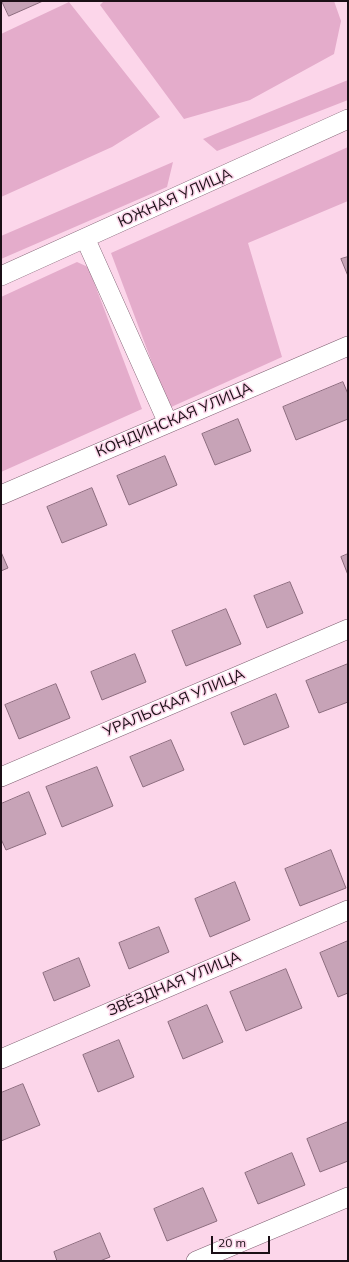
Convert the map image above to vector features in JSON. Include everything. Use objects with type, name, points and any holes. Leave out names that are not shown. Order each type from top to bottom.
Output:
[{"type":"street","name":"ЮЖНАЯ УЛИЦА","points":[[1,276],[348,119]]},
{"type":"street","points":[[85,238],[168,423]]},
{"type":"street","name":"КОНДИНСКАЯ УЛИЦА","points":[[1,495],[348,346]]},
{"type":"street","name":"УРАЛЬСКАЯ УЛИЦА","points":[[1,778],[348,629]]},
{"type":"street","name":"ЗВЁЗДНАЯ УЛИЦА","points":[[1,1058],[348,910]]},
{"type":"street","points":[[196,1261],[222,1256],[348,1197]]},
{"type":"shaded area","points":[[104,1],[334,1],[341,21],[334,54],[250,100],[184,119],[100,5]]},
{"type":"shaded area","points":[[69,2],[160,117],[112,147],[1,197],[1,34]]},
{"type":"shaded area","points":[[348,80],[348,100],[217,151],[203,139]]},
{"type":"shaded area","points":[[348,147],[348,201],[248,243],[282,357],[169,408],[111,253]]},
{"type":"shaded area","points":[[173,162],[167,187],[1,259],[1,236]]},
{"type":"shaded area","points":[[77,262],[88,267],[142,409],[1,472],[1,297]]},
{"type":"building","points":[[2,1],[43,1],[9,16]]},
{"type":"building","points":[[348,257],[348,276],[341,259]]},
{"type":"building","points":[[343,382],[348,394],[348,419],[296,440],[283,407]]},
{"type":"building","points":[[238,419],[251,451],[215,465],[202,434]]},
{"type":"building","points":[[165,456],[177,485],[129,505],[117,476]]},
{"type":"building","points":[[92,488],[107,525],[62,543],[47,507]]},
{"type":"building","points":[[1,552],[8,568],[1,571]]},
{"type":"building","points":[[348,554],[348,575],[341,557]]},
{"type":"building","points":[[290,582],[303,613],[267,628],[254,596]]},
{"type":"building","points":[[226,609],[241,644],[186,666],[172,631]]},
{"type":"building","points":[[135,654],[146,682],[102,700],[91,672]]},
{"type":"building","points":[[348,664],[348,702],[319,713],[306,681]]},
{"type":"building","points":[[56,684],[70,718],[19,739],[5,705]]},
{"type":"building","points":[[276,694],[289,727],[244,745],[231,713]]},
{"type":"building","points":[[171,740],[184,770],[143,787],[130,757]]},
{"type":"building","points":[[97,767],[113,806],[62,827],[46,787]]},
{"type":"building","points":[[29,792],[46,834],[6,850],[1,839],[1,804]]},
{"type":"building","points":[[331,850],[346,888],[300,906],[285,869]]},
{"type":"building","points":[[235,882],[250,920],[210,937],[195,899]]},
{"type":"building","points":[[159,927],[169,952],[129,969],[119,943]]},
{"type":"building","points":[[348,941],[348,993],[338,997],[320,953]]},
{"type":"building","points":[[79,958],[90,986],[54,1001],[43,973]]},
{"type":"building","points":[[286,969],[302,1008],[246,1031],[230,992]]},
{"type":"building","points":[[207,1005],[223,1042],[183,1059],[168,1022]]},
{"type":"building","points":[[119,1040],[134,1077],[98,1092],[83,1055]]},
{"type":"building","points":[[23,1084],[40,1125],[1,1141],[1,1093]]},
{"type":"building","points":[[348,1122],[348,1161],[320,1172],[307,1139]]},
{"type":"building","points":[[292,1153],[305,1185],[258,1204],[245,1173]]},
{"type":"building","points":[[203,1188],[217,1221],[167,1241],[154,1209]]},
{"type":"building","points":[[100,1233],[110,1257],[100,1261],[57,1261],[54,1252]]}]
